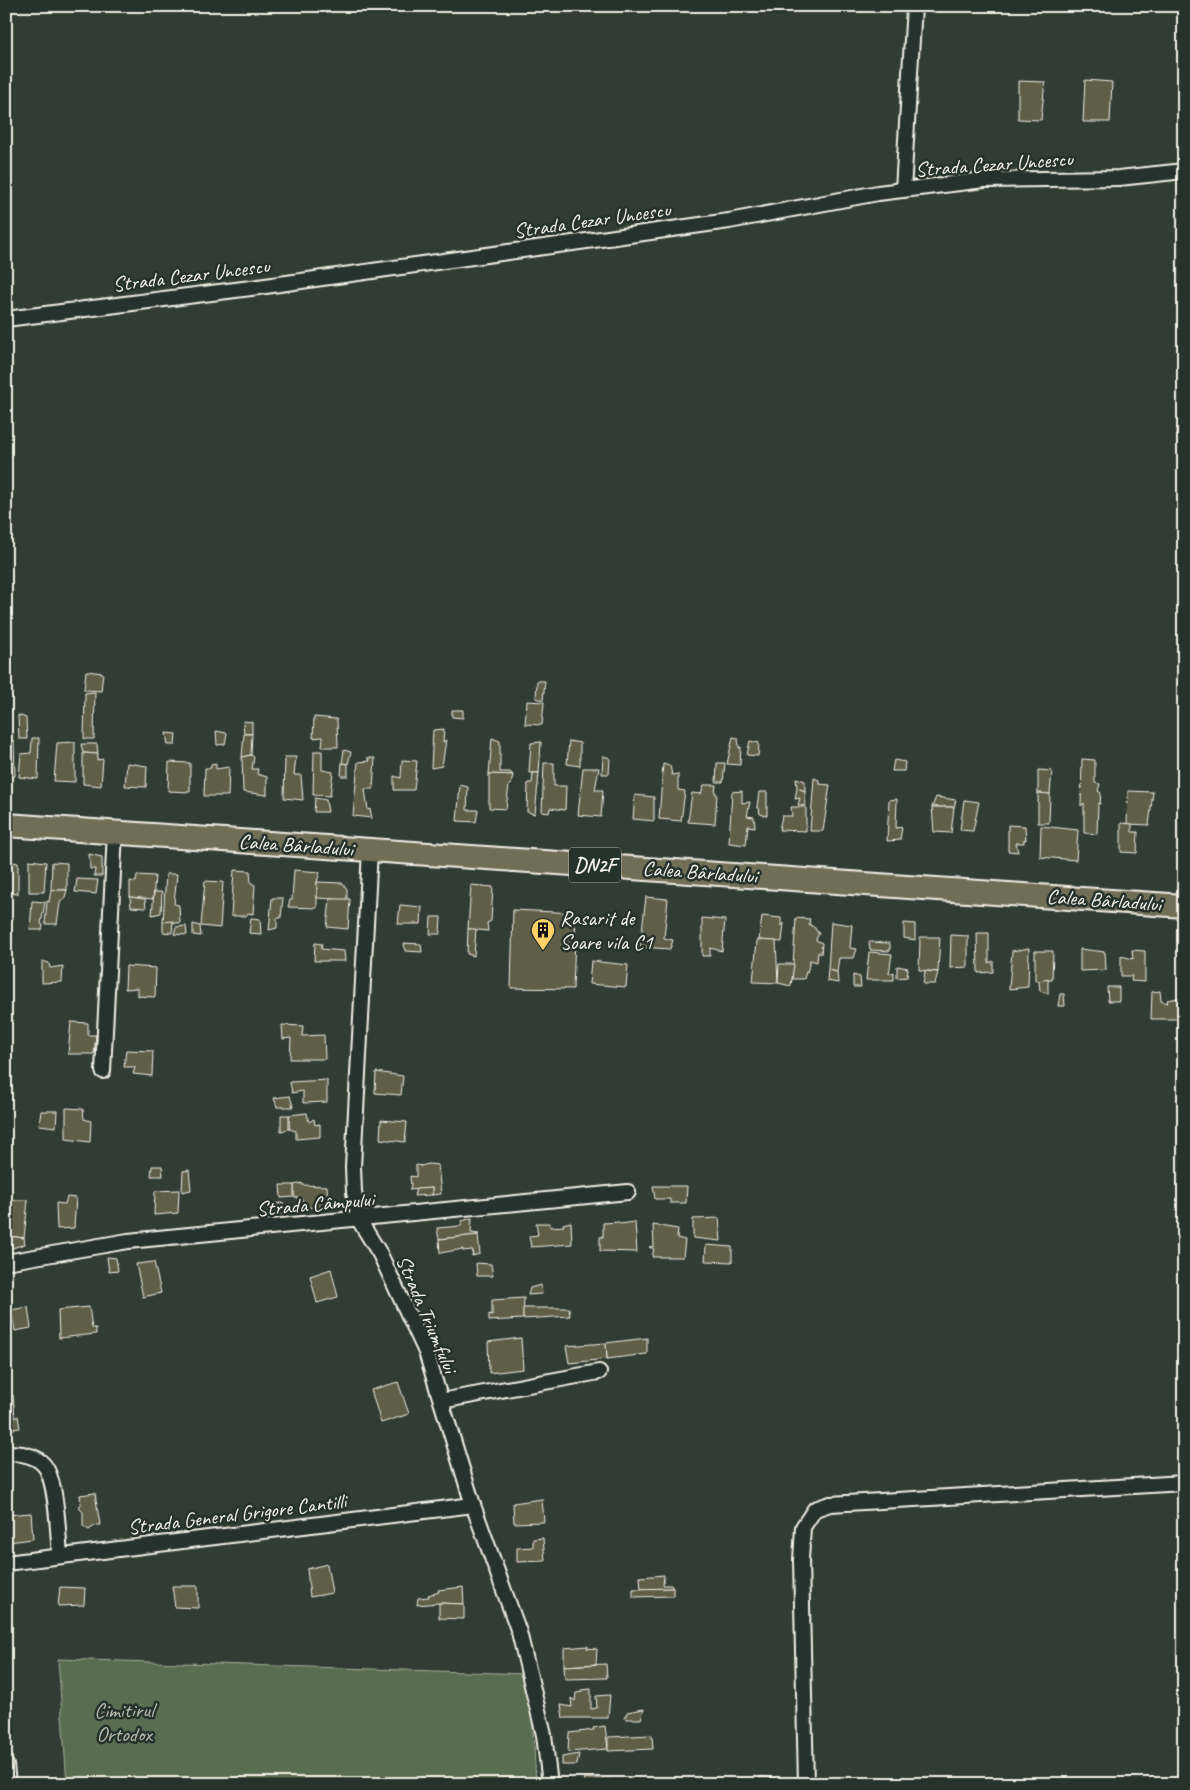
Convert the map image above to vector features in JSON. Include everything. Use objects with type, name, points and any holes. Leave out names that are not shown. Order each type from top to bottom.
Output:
[{"type":"main road","name":"Calea Bârladului","points":[[6,825],[1184,906]]},
{"type":"street","points":[[903,190],[914,6]]},
{"type":"street","name":"Strada Cezar Uncescu","points":[[6,320],[251,288],[729,221],[903,190],[984,180],[1119,178],[1184,171]]},
{"type":"street","points":[[103,1071],[115,832]]},
{"type":"street","name":"Strada Triumfului","points":[[370,850],[353,1167],[354,1192],[359,1220],[380,1254],[426,1352],[473,1505],[519,1632],[544,1735],[550,1784]]},
{"type":"street","name":"Strada Câmpului","points":[[6,1262],[128,1241],[359,1220],[628,1192]]},
{"type":"street","points":[[441,1401],[599,1372]]},
{"type":"street","points":[[6,1453],[20,1453],[34,1458],[44,1465],[53,1483],[60,1556]]},
{"type":"street","points":[[806,1784],[801,1560],[804,1528],[815,1509],[830,1504],[1184,1484]]},
{"type":"street","name":"Strada General Grigore Cantilli","points":[[6,1563],[473,1505]]},
{"type":"street","points":[[6,1765],[8,1784]]},
{"type":"green space","name":"Cimitirul Ortodox","points":[[58,1659],[530,1674],[536,1784],[67,1784]]},
{"type":"building","points":[[1085,80],[1112,82],[1110,122],[1083,122]]},
{"type":"building","points":[[1018,81],[1045,82],[1041,120],[1018,119]]},
{"type":"building","points":[[86,671],[103,673],[101,691],[84,690]]},
{"type":"building","points":[[537,681],[545,681],[543,700],[536,698]]},
{"type":"building","points":[[95,692],[94,739],[84,739],[85,693]]},
{"type":"building","points":[[527,701],[544,702],[542,725],[525,724]]},
{"type":"building","points":[[452,710],[463,710],[463,718],[452,717]]},
{"type":"building","points":[[18,715],[26,718],[27,739],[19,739]]},
{"type":"building","points":[[314,717],[337,719],[338,747],[322,747],[323,737],[313,738]]},
{"type":"building","points":[[243,721],[252,722],[252,734],[244,734]]},
{"type":"building","points":[[444,729],[443,742],[446,740],[442,766],[431,768],[433,730]]},
{"type":"building","points":[[216,731],[227,733],[225,744],[217,745]]},
{"type":"building","points":[[166,733],[176,734],[175,745],[168,745]]},
{"type":"building","points":[[244,734],[252,734],[251,755],[242,757]]},
{"type":"building","points":[[733,737],[738,738],[739,748],[741,747],[740,765],[727,764]]},
{"type":"building","points":[[32,738],[39,738],[38,779],[19,777],[21,754],[31,753]]},
{"type":"building","points":[[492,738],[500,741],[500,772],[510,772],[513,775],[489,774]]},
{"type":"building","points":[[6,741],[14,741],[15,776],[6,777]]},
{"type":"building","points":[[569,741],[580,743],[580,766],[567,764]]},
{"type":"building","points":[[750,741],[759,743],[758,756],[747,755]]},
{"type":"building","points":[[75,742],[75,782],[54,781],[57,743]]},
{"type":"building","points":[[541,742],[539,773],[529,773],[531,743]]},
{"type":"building","points":[[81,744],[97,744],[98,754],[83,753]]},
{"type":"building","points":[[344,750],[351,752],[348,764],[342,763]]},
{"type":"building","points":[[314,751],[322,751],[322,770],[333,772],[330,796],[313,795]]},
{"type":"building","points":[[83,753],[98,754],[97,760],[103,759],[101,786],[83,784]]},
{"type":"building","points":[[251,755],[254,757],[252,769],[258,769],[257,774],[267,777],[267,795],[243,792],[242,757]]},
{"type":"building","points":[[603,756],[610,758],[609,774],[602,774]]},
{"type":"building","points":[[285,757],[296,757],[294,775],[301,775],[303,800],[284,798]]},
{"type":"building","points":[[367,758],[375,758],[373,789],[365,789],[368,810],[370,809],[372,818],[353,816],[358,762],[370,761]]},
{"type":"building","points":[[1082,759],[1095,760],[1095,783],[1100,784],[1098,791],[1101,793],[1100,804],[1098,803],[1097,834],[1084,833],[1084,803],[1081,806]]},
{"type":"building","points":[[402,760],[417,761],[414,790],[394,790],[394,776],[401,778]]},
{"type":"building","points":[[894,760],[905,762],[904,771],[892,771]]},
{"type":"building","points":[[169,762],[190,763],[190,792],[168,791]]},
{"type":"building","points":[[127,763],[147,766],[146,787],[125,786]]},
{"type":"building","points":[[216,763],[216,769],[229,767],[228,796],[204,796],[205,768],[211,768],[211,764]]},
{"type":"building","points":[[342,763],[348,764],[348,776],[341,776]]},
{"type":"building","points":[[544,763],[554,763],[554,786],[566,786],[565,810],[550,808],[549,813],[542,812]]},
{"type":"building","points":[[717,763],[725,763],[723,782],[716,782]]},
{"type":"building","points":[[663,764],[670,766],[672,775],[678,774],[678,790],[685,791],[681,821],[659,819]]},
{"type":"building","points":[[583,768],[599,768],[595,790],[603,790],[601,817],[578,815]]},
{"type":"building","points":[[1038,770],[1052,771],[1050,794],[1038,793]]},
{"type":"building","points":[[533,773],[539,773],[535,814],[527,812],[528,783],[532,783]]},
{"type":"building","points":[[489,774],[513,775],[511,785],[509,785],[506,809],[489,808]]},
{"type":"building","points":[[796,778],[805,781],[805,791],[797,788]]},
{"type":"building","points":[[814,778],[819,780],[819,784],[830,785],[823,831],[810,831]]},
{"type":"building","points":[[460,785],[468,787],[467,810],[478,810],[476,822],[457,821]]},
{"type":"building","points":[[704,785],[716,785],[715,824],[688,822],[692,793],[701,794]]},
{"type":"building","points":[[797,788],[805,791],[805,806],[798,805],[800,798],[795,799]]},
{"type":"building","points":[[742,791],[742,803],[750,802],[747,816],[754,817],[755,827],[748,826],[746,845],[729,843],[732,792]]},
{"type":"building","points":[[1128,791],[1153,792],[1149,825],[1127,824]]},
{"type":"building","points":[[759,792],[767,792],[767,816],[760,814],[757,807]]},
{"type":"building","points":[[1038,793],[1050,794],[1049,823],[1038,823]]},
{"type":"building","points":[[635,795],[654,797],[654,821],[633,819]]},
{"type":"building","points":[[1181,795],[1184,795],[1184,845],[1179,845]]},
{"type":"building","points":[[936,797],[956,800],[954,807],[932,807]]},
{"type":"building","points":[[315,798],[326,800],[328,812],[314,812]]},
{"type":"building","points":[[897,799],[896,828],[902,827],[900,840],[887,841],[889,800]]},
{"type":"building","points":[[964,800],[979,802],[973,831],[960,830]]},
{"type":"building","points":[[791,807],[806,807],[806,831],[779,830],[782,816],[792,816]]},
{"type":"building","points":[[932,807],[954,807],[951,833],[934,832]]},
{"type":"building","points":[[1121,823],[1132,824],[1132,832],[1138,832],[1137,853],[1121,852]]},
{"type":"building","points":[[1008,825],[1025,826],[1026,840],[1024,839],[1024,843],[1016,843],[1018,852],[1008,851]]},
{"type":"building","points":[[1041,826],[1078,830],[1076,860],[1040,857]]},
{"type":"building","points":[[89,854],[102,857],[102,876],[94,876],[95,869],[90,869]]},
{"type":"building","points":[[29,860],[46,862],[44,892],[29,892]]},
{"type":"building","points":[[6,861],[18,863],[18,894],[6,893]]},
{"type":"building","points":[[52,862],[67,863],[67,890],[51,890]]},
{"type":"building","points":[[234,870],[250,871],[251,883],[255,885],[253,914],[231,916]]},
{"type":"building","points":[[294,870],[320,872],[317,882],[317,908],[288,907],[290,900],[292,900]]},
{"type":"building","points":[[166,874],[177,874],[174,904],[179,905],[180,923],[163,922]]},
{"type":"building","points":[[137,875],[155,876],[153,899],[130,897],[130,881],[136,882]]},
{"type":"building","points":[[77,879],[98,880],[96,894],[75,892]]},
{"type":"building","points":[[205,881],[223,882],[220,928],[201,926]]},
{"type":"building","points":[[317,882],[342,883],[347,889],[347,900],[317,898]]},
{"type":"building","points":[[471,885],[493,887],[491,921],[487,923],[488,931],[468,929]]},
{"type":"building","points":[[51,890],[67,890],[65,897],[60,903],[57,924],[45,924],[47,901],[49,902]]},
{"type":"building","points":[[154,892],[162,892],[161,913],[152,915]]},
{"type":"building","points":[[130,897],[145,899],[146,908],[131,907]]},
{"type":"building","points":[[646,897],[668,899],[664,938],[673,940],[670,949],[640,947]]},
{"type":"building","points":[[272,898],[283,898],[281,918],[277,918],[277,928],[269,930]]},
{"type":"building","points":[[330,899],[350,899],[348,929],[327,927]]},
{"type":"building","points":[[32,901],[45,902],[41,924],[43,925],[42,930],[30,930]]},
{"type":"building","points":[[400,905],[422,907],[421,924],[398,924]]},
{"type":"building","name":"Rasarit de Soare vila C1","points":[[513,910],[576,913],[573,989],[511,988]]},
{"type":"building","points":[[762,916],[781,918],[781,926],[784,923],[782,942],[759,940]]},
{"type":"building","points":[[431,917],[441,917],[440,934],[430,934]]},
{"type":"building","points":[[251,918],[260,919],[261,934],[249,933]]},
{"type":"building","points":[[702,918],[725,920],[722,951],[710,948],[710,956],[702,956]]},
{"type":"building","points":[[796,918],[810,919],[809,924],[819,932],[816,940],[822,943],[821,954],[818,952],[817,962],[810,960],[804,979],[792,979]]},
{"type":"building","points":[[173,921],[172,933],[163,932],[163,922]]},
{"type":"building","points":[[831,922],[852,925],[850,948],[857,949],[854,958],[839,958],[837,972],[828,970]]},
{"type":"building","points":[[904,923],[915,924],[915,940],[904,938]]},
{"type":"building","points":[[193,924],[200,926],[201,936],[193,935]]},
{"type":"building","points":[[186,926],[187,935],[174,934],[176,927]]},
{"type":"building","points":[[468,929],[476,929],[474,956],[467,954]]},
{"type":"building","points":[[977,933],[989,933],[989,963],[993,961],[993,972],[978,973]]},
{"type":"building","points":[[951,935],[968,936],[968,967],[950,968]]},
{"type":"building","points":[[920,937],[940,937],[938,972],[919,970]]},
{"type":"building","points":[[757,941],[776,941],[778,983],[753,982]]},
{"type":"building","points":[[869,942],[890,943],[890,951],[870,950]]},
{"type":"building","points":[[315,943],[322,944],[321,949],[344,951],[345,961],[314,961]]},
{"type":"building","points":[[404,943],[421,944],[422,952],[405,951]]},
{"type":"building","points":[[1029,948],[1028,987],[1009,989],[1012,951]]},
{"type":"building","points":[[1080,949],[1105,952],[1106,970],[1080,971]]},
{"type":"building","points":[[1132,950],[1145,951],[1145,982],[1131,981],[1132,976],[1121,976],[1121,956],[1133,959]]},
{"type":"building","points":[[1035,951],[1053,951],[1052,980],[1035,981]]},
{"type":"building","points":[[869,952],[892,954],[889,974],[894,972],[894,980],[866,980]]},
{"type":"building","points":[[42,961],[49,963],[50,968],[63,966],[62,982],[42,983]]},
{"type":"building","points":[[591,961],[628,965],[626,987],[589,984]]},
{"type":"building","points":[[779,964],[794,964],[791,986],[778,983]]},
{"type":"building","points":[[126,966],[156,968],[155,997],[138,996],[138,988],[125,989]]},
{"type":"building","points":[[897,966],[908,968],[907,977],[897,978]]},
{"type":"building","points":[[828,970],[837,972],[838,983],[827,981]]},
{"type":"building","points":[[925,971],[938,972],[935,984],[923,984]]},
{"type":"building","points":[[853,975],[860,977],[861,987],[853,987]]},
{"type":"building","points":[[1048,979],[1048,994],[1040,991],[1039,981]]},
{"type":"building","points":[[1107,987],[1119,987],[1119,1001],[1108,1001]]},
{"type":"building","points":[[1160,991],[1161,1001],[1168,1003],[1167,1000],[1184,997],[1184,1019],[1151,1019],[1152,992]]},
{"type":"building","points":[[1060,994],[1064,994],[1065,1006],[1058,1006]]},
{"type":"building","points":[[71,1022],[88,1023],[88,1035],[96,1035],[94,1054],[68,1054]]},
{"type":"building","points":[[282,1025],[303,1026],[302,1036],[324,1035],[325,1059],[290,1059],[291,1038],[283,1039]]},
{"type":"building","points":[[126,1050],[153,1051],[152,1076],[133,1074],[135,1067],[124,1067]]},
{"type":"building","points":[[376,1072],[403,1076],[401,1095],[375,1093]]},
{"type":"building","points":[[327,1080],[327,1102],[303,1103],[303,1091],[292,1093],[290,1082]]},
{"type":"building","points":[[290,1096],[293,1107],[277,1107],[274,1098]]},
{"type":"building","points":[[66,1108],[83,1109],[84,1119],[91,1121],[90,1142],[66,1139]]},
{"type":"building","points":[[41,1111],[57,1111],[56,1127],[39,1125]]},
{"type":"building","points":[[307,1113],[309,1122],[314,1119],[315,1125],[320,1124],[320,1137],[296,1139],[296,1131],[289,1129],[289,1115]]},
{"type":"building","points":[[281,1115],[289,1115],[289,1129],[281,1131]]},
{"type":"building","points":[[381,1120],[407,1122],[405,1142],[380,1139]]},
{"type":"building","points":[[416,1165],[438,1165],[441,1194],[432,1195],[432,1188],[409,1190],[411,1186],[410,1176],[416,1177]]},
{"type":"building","points":[[152,1166],[162,1166],[163,1176],[151,1176]]},
{"type":"building","points":[[189,1170],[191,1190],[182,1192],[183,1171]]},
{"type":"building","points":[[302,1183],[302,1185],[327,1186],[328,1206],[304,1208],[302,1199],[294,1197],[294,1185]]},
{"type":"building","points":[[280,1185],[294,1185],[294,1197],[281,1198]]},
{"type":"building","points":[[653,1186],[687,1186],[686,1203],[670,1203],[670,1199],[655,1199]]},
{"type":"building","points":[[432,1188],[432,1195],[414,1196],[416,1189]]},
{"type":"building","points":[[179,1190],[178,1213],[154,1215],[155,1191]]},
{"type":"building","points":[[67,1197],[76,1198],[74,1228],[57,1229],[56,1203],[65,1204]]},
{"type":"building","points":[[12,1200],[28,1200],[24,1238],[9,1236]]},
{"type":"building","points":[[283,1203],[285,1214],[269,1213],[266,1204]]},
{"type":"building","points":[[472,1218],[471,1233],[478,1235],[439,1239],[437,1228],[461,1226],[462,1221]]},
{"type":"building","points":[[719,1218],[721,1241],[693,1238],[693,1219]]},
{"type":"building","points":[[571,1222],[572,1244],[531,1247],[529,1236],[538,1235],[536,1223],[550,1223],[550,1227],[564,1226],[563,1224]]},
{"type":"building","points":[[619,1222],[620,1224],[635,1222],[637,1252],[600,1251],[603,1223]]},
{"type":"building","points":[[653,1225],[678,1229],[677,1238],[685,1240],[683,1257],[652,1257],[654,1249],[649,1247],[654,1246]]},
{"type":"building","points":[[478,1235],[480,1254],[472,1256],[473,1250],[462,1251],[463,1249],[440,1253],[439,1239]]},
{"type":"building","points":[[9,1236],[24,1238],[25,1244],[9,1249]]},
{"type":"building","points":[[706,1245],[732,1247],[732,1262],[705,1261]]},
{"type":"building","points":[[107,1257],[116,1258],[118,1271],[109,1272]]},
{"type":"building","points":[[154,1262],[161,1293],[143,1297],[136,1264]]},
{"type":"building","points":[[476,1263],[491,1264],[493,1276],[477,1276]]},
{"type":"building","points":[[331,1269],[338,1297],[317,1303],[310,1276]]},
{"type":"building","points":[[541,1285],[542,1294],[528,1295],[530,1288]]},
{"type":"building","points":[[524,1298],[523,1319],[489,1321],[489,1314],[492,1315],[492,1300]]},
{"type":"building","points":[[28,1307],[31,1328],[15,1331],[11,1310]]},
{"type":"building","points":[[89,1307],[92,1328],[96,1328],[96,1334],[59,1338],[58,1310]]},
{"type":"building","points":[[523,1308],[569,1308],[570,1316],[523,1319]]},
{"type":"building","points":[[521,1338],[523,1369],[489,1373],[488,1342]]},
{"type":"building","points":[[647,1338],[647,1354],[607,1359],[606,1343]]},
{"type":"building","points":[[606,1343],[607,1359],[569,1363],[566,1346]]},
{"type":"building","points":[[398,1382],[409,1414],[381,1423],[371,1390]]},
{"type":"building","points":[[13,1395],[15,1418],[18,1416],[20,1428],[7,1430],[6,1397]]},
{"type":"building","points":[[95,1493],[100,1525],[96,1525],[89,1530],[83,1526],[83,1512],[79,1508],[81,1504],[80,1495]]},
{"type":"building","points":[[542,1499],[544,1522],[514,1523],[513,1503]]},
{"type":"building","points":[[31,1513],[33,1539],[8,1542],[6,1515]]},
{"type":"building","points":[[543,1538],[545,1561],[517,1562],[517,1548],[533,1547],[533,1539]]},
{"type":"building","points":[[327,1564],[332,1593],[310,1597],[307,1569]]},
{"type":"building","points":[[664,1575],[663,1585],[671,1585],[673,1588],[641,1589],[640,1577]]},
{"type":"building","points":[[172,1586],[198,1586],[198,1608],[175,1607]]},
{"type":"building","points":[[60,1587],[85,1588],[84,1605],[58,1606]]},
{"type":"building","points":[[463,1587],[464,1604],[439,1603],[417,1605],[418,1598],[429,1597],[428,1595],[439,1592],[438,1590]]},
{"type":"building","points":[[673,1588],[673,1596],[633,1597],[633,1589]]},
{"type":"building","points":[[439,1603],[464,1604],[464,1619],[439,1618]]},
{"type":"building","points":[[588,1646],[587,1648],[597,1649],[596,1664],[564,1666],[564,1648]]},
{"type":"building","points":[[606,1664],[607,1678],[565,1679],[564,1666]]},
{"type":"building","points":[[591,1689],[591,1709],[597,1708],[596,1696],[610,1695],[608,1718],[563,1718],[561,1705],[572,1707],[571,1698],[575,1701],[576,1693],[582,1692],[581,1690]]},
{"type":"building","points":[[644,1709],[641,1719],[625,1719],[627,1712]]},
{"type":"building","points":[[605,1726],[608,1749],[568,1752],[569,1733],[594,1730],[593,1728]]},
{"type":"building","points":[[652,1735],[653,1749],[608,1751],[608,1737]]},
{"type":"building","points":[[579,1754],[577,1765],[562,1765],[562,1757]]},
{"type":"building","points":[[760,1777],[781,1778],[782,1784],[760,1784]]},
{"type":"building","points":[[584,1778],[613,1780],[613,1784],[585,1784]]},
{"type":"place","name":"Rasarit de Soare vila C1","points":[[543,951]]}]
